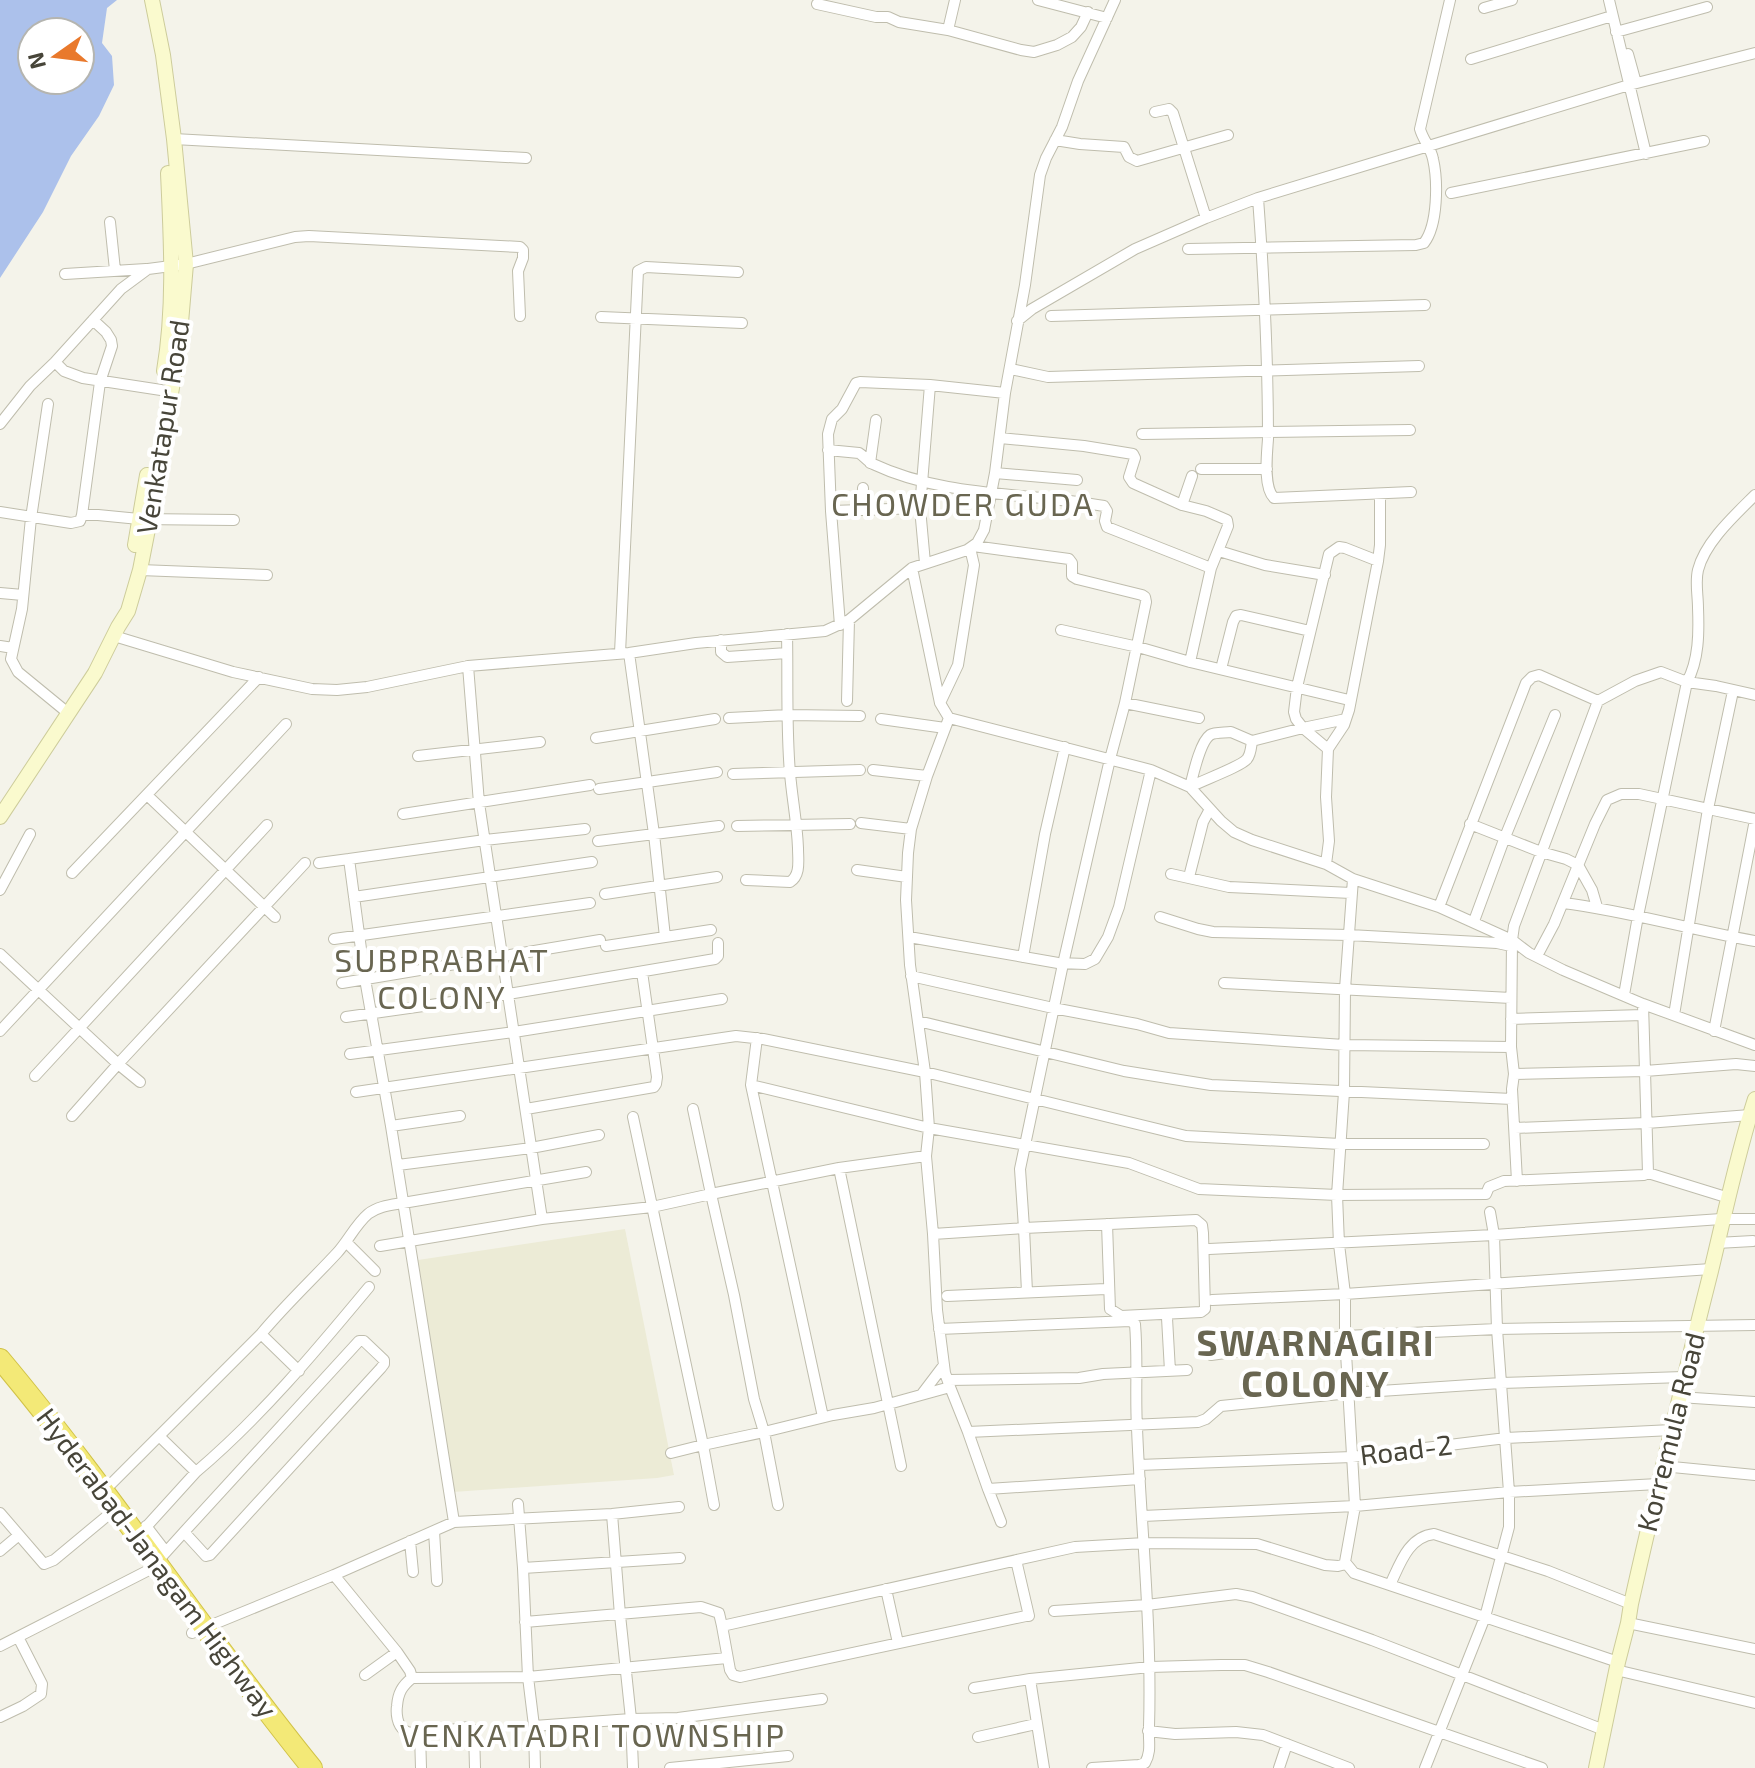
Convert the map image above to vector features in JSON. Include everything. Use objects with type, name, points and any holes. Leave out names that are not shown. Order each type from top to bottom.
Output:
[{"type":"highway","name":"Hyderabad-Janagam Highway","points":[[0,1359],[48,1416],[103,1492],[142,1532],[156,1562],[199,1630],[299,1768]]},
{"type":"highway","name":"Hyderabad-Janagam Highway","points":[[0,1375],[64,1454],[107,1516],[156,1562]]},
{"type":"highway","name":"Hyderabad-Janagam Highway","points":[[199,1630],[312,1768]]},
{"type":"street","points":[[143,0],[156,57],[179,265],[144,519],[119,609],[116,632],[233,672],[312,689],[337,690],[367,687],[468,666],[825,631],[844,622],[912,568],[947,558],[977,543],[984,530],[995,473],[1040,175],[1115,0]]},
{"type":"street","name":"Venkatapur Road","points":[[0,817],[95,673],[128,611],[140,570],[144,519],[179,346],[174,139],[152,0]]},
{"type":"street","points":[[948,30],[955,0]]},
{"type":"street","points":[[1038,0],[1107,18]]},
{"type":"street","points":[[1188,249],[1424,243],[1434,214],[1435,171],[1429,147],[1420,129],[1450,0]]},
{"type":"street","points":[[1484,8],[1512,0]]},
{"type":"street","points":[[1612,0],[1612,16],[1619,31]]},
{"type":"street","points":[[1612,0],[1646,154]]},
{"type":"street","points":[[817,4],[948,30],[1034,52],[1072,37],[1088,12]]},
{"type":"street","points":[[1619,31],[1707,7]]},
{"type":"street","points":[[1471,59],[1612,16]]},
{"type":"street","points":[[1017,321],[1032,309],[1135,249],[1258,198],[1632,84],[1755,53]]},
{"type":"street","points":[[1155,112],[1172,111],[1206,218]]},
{"type":"street","points":[[1055,140],[1124,147],[1129,157],[1137,161],[1228,135]]},
{"type":"street","points":[[174,139],[526,158]]},
{"type":"street","points":[[1451,193],[1704,141]]},
{"type":"street","points":[[1258,198],[1268,371],[1268,490],[1274,498],[1411,492]]},
{"type":"street","points":[[110,222],[115,270]]},
{"type":"street","points":[[65,274],[179,265],[309,236],[520,247],[523,258],[518,271],[520,316]]},
{"type":"street","points":[[665,937],[640,730],[624,653],[637,275],[640,268],[646,267],[738,272]]},
{"type":"street","points":[[0,424],[30,386],[121,289],[148,269]]},
{"type":"street","points":[[1051,316],[1425,305]]},
{"type":"street","points":[[601,317],[742,323]]},
{"type":"street","points":[[0,512],[71,523],[80,521],[100,382],[112,346],[106,332],[93,320]]},
{"type":"street","points":[[55,362],[64,371],[83,378],[161,390]]},
{"type":"street","points":[[1011,369],[1048,377],[1419,366]]},
{"type":"street","points":[[847,701],[844,622],[831,511],[828,434],[832,419],[842,409],[856,383],[872,381],[1005,393]]},
{"type":"street","points":[[925,563],[920,508],[930,385]]},
{"type":"street","points":[[48,404],[23,595],[11,659],[18,672],[68,713]]},
{"type":"street","points":[[870,463],[876,420]]},
{"type":"street","points":[[1142,434],[1410,430]]},
{"type":"street","points":[[1000,438],[1133,454],[1135,458],[1129,477],[1133,483],[1182,505],[1227,520],[1228,526],[1211,568],[1190,662]]},
{"type":"street","points":[[828,450],[859,453],[870,463],[923,482],[1104,506],[1107,527],[1211,568]]},
{"type":"street","points":[[1182,505],[1197,473],[1267,469]]},
{"type":"street","points":[[995,473],[1077,480]]},
{"type":"street","points":[[862,510],[863,488]]},
{"type":"street","points":[[1326,864],[1329,841],[1326,797],[1328,749],[1346,719],[1378,561],[1380,494]]},
{"type":"street","points":[[1624,995],[1662,799],[1687,682],[1697,650],[1698,572],[1703,556],[1755,495]]},
{"type":"street","points":[[831,511],[920,508]]},
{"type":"street","points":[[82,515],[234,520]]},
{"type":"street","points":[[972,547],[1069,559],[1072,576],[1077,579],[1144,595],[1146,602],[1053,1008],[1020,1169],[1027,1292]]},
{"type":"street","points":[[940,703],[958,665],[974,565],[972,547]]},
{"type":"street","points":[[1328,749],[1303,728],[1294,712],[1297,687],[1329,554],[1339,547],[1378,561]]},
{"type":"street","points":[[1219,551],[1265,565],[1325,575]]},
{"type":"street","points":[[912,568],[940,703],[947,723],[911,829],[906,900],[911,976],[925,1072],[929,1128],[926,1156],[939,1329],[949,1383],[1001,1522]]},
{"type":"street","points":[[140,570],[267,575]]},
{"type":"street","points":[[0,593],[23,595]]},
{"type":"street","points":[[1221,669],[1236,616],[1310,631]]},
{"type":"street","points":[[1061,630],[1349,700]]},
{"type":"street","points":[[746,880],[794,880],[797,876],[797,825],[790,771],[787,634]]},
{"type":"street","points":[[721,640],[721,652],[727,657],[787,653]]},
{"type":"street","points":[[0,646],[13,648]]},
{"type":"street","points":[[468,666],[479,803],[542,1219]]},
{"type":"street","points":[[1517,1181],[1511,1047],[1514,926],[1598,701],[1635,681],[1661,672],[1687,682],[1755,695]]},
{"type":"street","points":[[1439,907],[1526,683],[1539,675],[1598,701]]},
{"type":"street","points":[[72,873],[259,677]]},
{"type":"street","points":[[1674,1015],[1708,809],[1733,691]]},
{"type":"street","points":[[1125,703],[1199,718]]},
{"type":"street","points":[[1474,921],[1555,715]]},
{"type":"street","points":[[729,718],[860,716]]},
{"type":"street","points":[[596,738],[715,719]]},
{"type":"street","points":[[881,719],[947,723],[1065,747],[1151,770],[1190,787],[1234,832],[1326,864],[1353,879],[1474,921],[1563,970],[1624,995],[1643,1010],[1648,1173]]},
{"type":"street","points":[[1190,787],[1201,749],[1212,734],[1231,732],[1252,741],[1346,719]]},
{"type":"street","points":[[0,1031],[286,724]]},
{"type":"street","points":[[1190,787],[1242,765],[1249,756],[1252,741]]},
{"type":"street","points":[[418,756],[540,742]]},
{"type":"street","points":[[1023,957],[1045,834],[1065,747]]},
{"type":"street","points":[[733,774],[860,770]]},
{"type":"street","points":[[873,770],[927,776]]},
{"type":"street","points":[[909,937],[1063,964],[1085,964],[1095,959],[1108,937],[1119,907],[1151,770]]},
{"type":"street","points":[[403,814],[717,772]]},
{"type":"street","points":[[1537,956],[1607,800],[1621,794],[1639,794],[1755,820],[1714,1031]]},
{"type":"street","points":[[147,795],[275,917]]},
{"type":"street","points":[[1189,877],[1203,822],[1210,809]]},
{"type":"street","points":[[737,826],[856,824],[911,829]]},
{"type":"street","points":[[1470,824],[1578,865],[1592,890],[1597,907]]},
{"type":"street","points":[[35,1076],[267,825]]},
{"type":"street","points":[[598,841],[719,826]]},
{"type":"street","points":[[319,863],[585,829]]},
{"type":"street","points":[[0,890],[30,834]]},
{"type":"street","points":[[349,859],[365,979],[398,1165],[454,1522]]},
{"type":"street","points":[[354,897],[592,862]]},
{"type":"street","points":[[72,1116],[305,863]]},
{"type":"street","points":[[857,870],[907,877]]},
{"type":"street","points":[[1171,874],[1229,887],[1351,893]]},
{"type":"street","points":[[605,894],[717,877]]},
{"type":"street","points":[[1353,879],[1345,989],[1344,1092],[1337,1195],[1355,1506],[1346,1564],[1354,1573],[1617,1666],[1755,1703]]},
{"type":"street","points":[[334,939],[590,903]]},
{"type":"street","points":[[1563,903],[1597,907],[1755,941]]},
{"type":"street","points":[[1160,917],[1213,932],[1512,943]]},
{"type":"street","points":[[342,983],[502,956],[711,930]]},
{"type":"street","points":[[346,1017],[508,994],[715,959],[718,943]]},
{"type":"street","points":[[0,954],[140,1082]]},
{"type":"street","points":[[526,1109],[654,1087],[657,1077],[642,972]]},
{"type":"street","points":[[911,976],[1169,1033],[1344,1045],[1511,1047]]},
{"type":"street","points":[[1224,983],[1511,998]]},
{"type":"street","points":[[350,1054],[722,999]]},
{"type":"street","points":[[1511,1019],[1643,1010],[1674,1015],[1755,1045]]},
{"type":"street","points":[[918,1021],[1124,1071],[1211,1085],[1512,1099]]},
{"type":"street","points":[[356,1092],[732,1036],[757,1038],[925,1072],[1186,1136],[1340,1144],[1484,1144]]},
{"type":"street","points":[[757,1038],[751,1085],[823,1417]]},
{"type":"street","points":[[1514,1074],[1645,1071],[1736,1064],[1755,1066]]},
{"type":"street","points":[[751,1085],[929,1128],[1129,1163],[1199,1189],[1337,1195],[1486,1194],[1494,1184],[1517,1181],[1648,1173],[1729,1198]]},
{"type":"street","name":"Korremula Road","points":[[1596,1768],[1683,1377],[1721,1219],[1755,1099]]},
{"type":"street","points":[[693,1109],[778,1505]]},
{"type":"street","points":[[1515,1128],[1750,1115]]},
{"type":"street","points":[[391,1126],[460,1116]]},
{"type":"street","points":[[633,1117],[714,1505]]},
{"type":"street","points":[[398,1165],[531,1148],[599,1135]]},
{"type":"street","points":[[380,1246],[542,1219],[652,1207],[839,1168],[926,1156]]},
{"type":"street","points":[[839,1168],[901,1466]]},
{"type":"street","points":[[103,1492],[261,1334],[346,1242],[365,1216],[383,1207],[403,1203],[586,1172]]},
{"type":"street","points":[[1425,1768],[1485,1617],[1509,1527],[1494,1235],[1490,1212]]},
{"type":"street","points":[[1209,1249],[1755,1219]]},
{"type":"street","points":[[933,1234],[1024,1228],[1183,1220],[1196,1220],[1202,1225],[1205,1309],[1201,1312],[1121,1316],[1114,1313],[1110,1309],[1107,1224]]},
{"type":"street","points":[[1717,1243],[1753,1241]]},
{"type":"street","points":[[346,1242],[375,1271]]},
{"type":"street","points":[[1212,1300],[1711,1269]]},
{"type":"street","points":[[142,1532],[196,1472],[231,1442],[299,1371],[369,1287]]},
{"type":"street","points":[[947,1296],[1106,1289]]},
{"type":"street","points":[[1167,1318],[1170,1371]]},
{"type":"street","points":[[939,1329],[1133,1321],[1135,1324],[1137,1425],[1150,1667],[1150,1752],[1145,1763],[1092,1768]]},
{"type":"street","points":[[1211,1355],[1345,1336],[1497,1329],[1755,1325]]},
{"type":"street","points":[[261,1334],[299,1371]]},
{"type":"street","points":[[0,1646],[156,1562],[359,1341],[364,1341],[384,1360],[381,1368],[210,1555],[206,1556],[184,1532]]},
{"type":"street","points":[[920,1395],[944,1365]]},
{"type":"street","points":[[671,1453],[889,1404],[949,1383],[1187,1370]]},
{"type":"street","points":[[968,1432],[1198,1422],[1221,1406],[1350,1393],[1501,1383],[1683,1377]]},
{"type":"street","points":[[1679,1397],[1755,1402]]},
{"type":"street","name":"Road-2","points":[[1139,1465],[1352,1457],[1506,1438],[1672,1430]]},
{"type":"street","points":[[159,1436],[196,1472]]},
{"type":"street","points":[[1662,1466],[1755,1475]]},
{"type":"street","points":[[988,1489],[1140,1479]]},
{"type":"street","points":[[1143,1516],[1355,1506],[1509,1492],[1658,1484]]},
{"type":"street","points":[[518,1504],[535,1768]]},
{"type":"street","points":[[199,1630],[454,1522],[612,1514],[679,1507]]},
{"type":"street","points":[[0,1513],[40,1562],[46,1564],[107,1516]]},
{"type":"street","points":[[612,1514],[633,1768]]},
{"type":"street","points":[[434,1531],[437,1581]]},
{"type":"street","points":[[1390,1585],[1406,1551],[1420,1538],[1434,1534],[1631,1604]]},
{"type":"street","points":[[0,1551],[19,1535]]},
{"type":"street","points":[[410,1541],[413,1572]]},
{"type":"street","points":[[722,1626],[1075,1547],[1145,1543],[1257,1544],[1325,1565],[1346,1564]]},
{"type":"street","points":[[523,1568],[680,1558]]},
{"type":"street","points":[[525,1622],[701,1607],[719,1613],[727,1658],[733,1675],[740,1677],[1029,1616],[1016,1560]]},
{"type":"street","points":[[334,1575],[397,1652],[412,1678]]},
{"type":"street","points":[[886,1589],[898,1643]]},
{"type":"street","points":[[1054,1611],[1147,1605],[1236,1594],[1252,1597],[1604,1730]]},
{"type":"street","points":[[1628,1623],[1755,1649]]},
{"type":"street","points":[[0,1717],[41,1694],[42,1684],[18,1637]]},
{"type":"street","points":[[365,1675],[397,1652]]},
{"type":"street","points":[[475,1768],[474,1730],[471,1728],[408,1733],[399,1723],[400,1691],[412,1678],[528,1677],[727,1658]]},
{"type":"street","points":[[974,1688],[1150,1667],[1245,1665],[1542,1768]]},
{"type":"street","points":[[1030,1679],[1044,1768]]},
{"type":"street","points":[[534,1726],[678,1718],[822,1699]]},
{"type":"street","points":[[978,1737],[1036,1724]]},
{"type":"street","points":[[1148,1731],[1263,1735],[1349,1768]]},
{"type":"street","points":[[420,1733],[421,1768]]},
{"type":"street","points":[[1279,1768],[1287,1744]]},
{"type":"street","points":[[670,1768],[788,1756]]},
{"type":"shaded area","points":[[625,1229],[674,1475],[453,1492],[418,1260]]},
{"type":"water","points":[[0,0],[117,0],[107,8],[102,43],[112,56],[114,85],[99,116],[71,156],[43,212],[0,278]]},
{"type":"district","name":"CHOWDER GUDA","points":[[963,505]]},
{"type":"district","name":"SUBPRABHAT COLONY","points":[[442,980]]},
{"type":"district","name":"SWARNAGIRI COLONY","points":[[1316,1364]]},
{"type":"district","name":"VENKATADRI TOWNSHIP","points":[[593,1736]]}]
